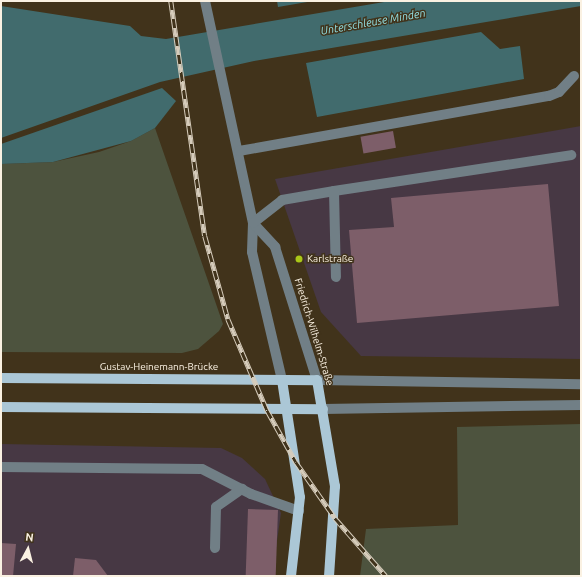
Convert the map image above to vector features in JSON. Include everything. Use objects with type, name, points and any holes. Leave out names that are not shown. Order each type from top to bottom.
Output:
[{"type":"main road","name":"Gustav-Heinemann-Brücke","points":[[1,378],[317,380]]},
{"type":"main road","points":[[282,380],[289,410],[299,511],[291,576]]},
{"type":"main road","name":"Friedrich-Wilhelm-Straße","points":[[317,380],[336,486],[329,576]]},
{"type":"main road","points":[[1,407],[289,410],[323,409]]},
{"type":"street","points":[[205,1],[223,90],[239,151],[253,223],[252,252],[282,380]]},
{"type":"street","points":[[239,151],[549,96],[559,92],[574,76]]},
{"type":"street","points":[[253,223],[282,200],[571,155]]},
{"type":"street","points":[[334,191],[336,277]]},
{"type":"street","name":"Friedrich-Wilhelm-Straße","points":[[253,223],[275,247],[317,380]]},
{"type":"street","points":[[317,380],[581,384]]},
{"type":"street","points":[[323,409],[581,405]]},
{"type":"street","points":[[1,467],[202,469],[242,489],[299,511]]},
{"type":"street","points":[[214,548],[216,507],[242,489]]},
{"type":"shaded area","points":[[581,126],[581,359],[361,356],[321,312],[275,179]]},
{"type":"shaded area","points":[[1,444],[221,448],[242,458],[265,479],[281,513],[272,576],[1,576]]},
{"type":"green space","points":[[155,128],[223,324],[219,331],[198,349],[182,353],[1,352],[1,164],[53,162],[99,152],[131,141]]},
{"type":"green space","points":[[581,424],[581,576],[360,576],[366,529],[458,525],[457,427]]},
{"type":"water","points":[[277,1],[313,1],[278,7]]},
{"type":"water","name":"Unterschleuse Minden","points":[[390,1],[581,1],[581,6],[254,61],[160,82],[1,138],[1,6],[130,26],[141,36],[166,39]]},
{"type":"water","points":[[481,32],[500,49],[520,46],[524,79],[317,117],[306,63]]},
{"type":"water","points":[[162,88],[176,101],[155,128],[131,141],[53,162],[1,164],[1,144]]},
{"type":"building","points":[[393,131],[396,148],[363,153],[361,137]]},
{"type":"building","points":[[548,184],[559,306],[357,323],[349,230],[394,227],[391,198]]},
{"type":"building","points":[[248,509],[278,510],[276,576],[246,576]]},
{"type":"building","points":[[1,543],[16,544],[13,576],[1,576]]},
{"type":"building","points":[[75,558],[96,560],[108,576],[73,576]]},
{"type":"railway","points":[[171,1],[205,236],[228,319],[267,410],[296,462],[335,518],[386,576]]},
{"type":"place","name":"Karlstraße","points":[[299,259]]}]
